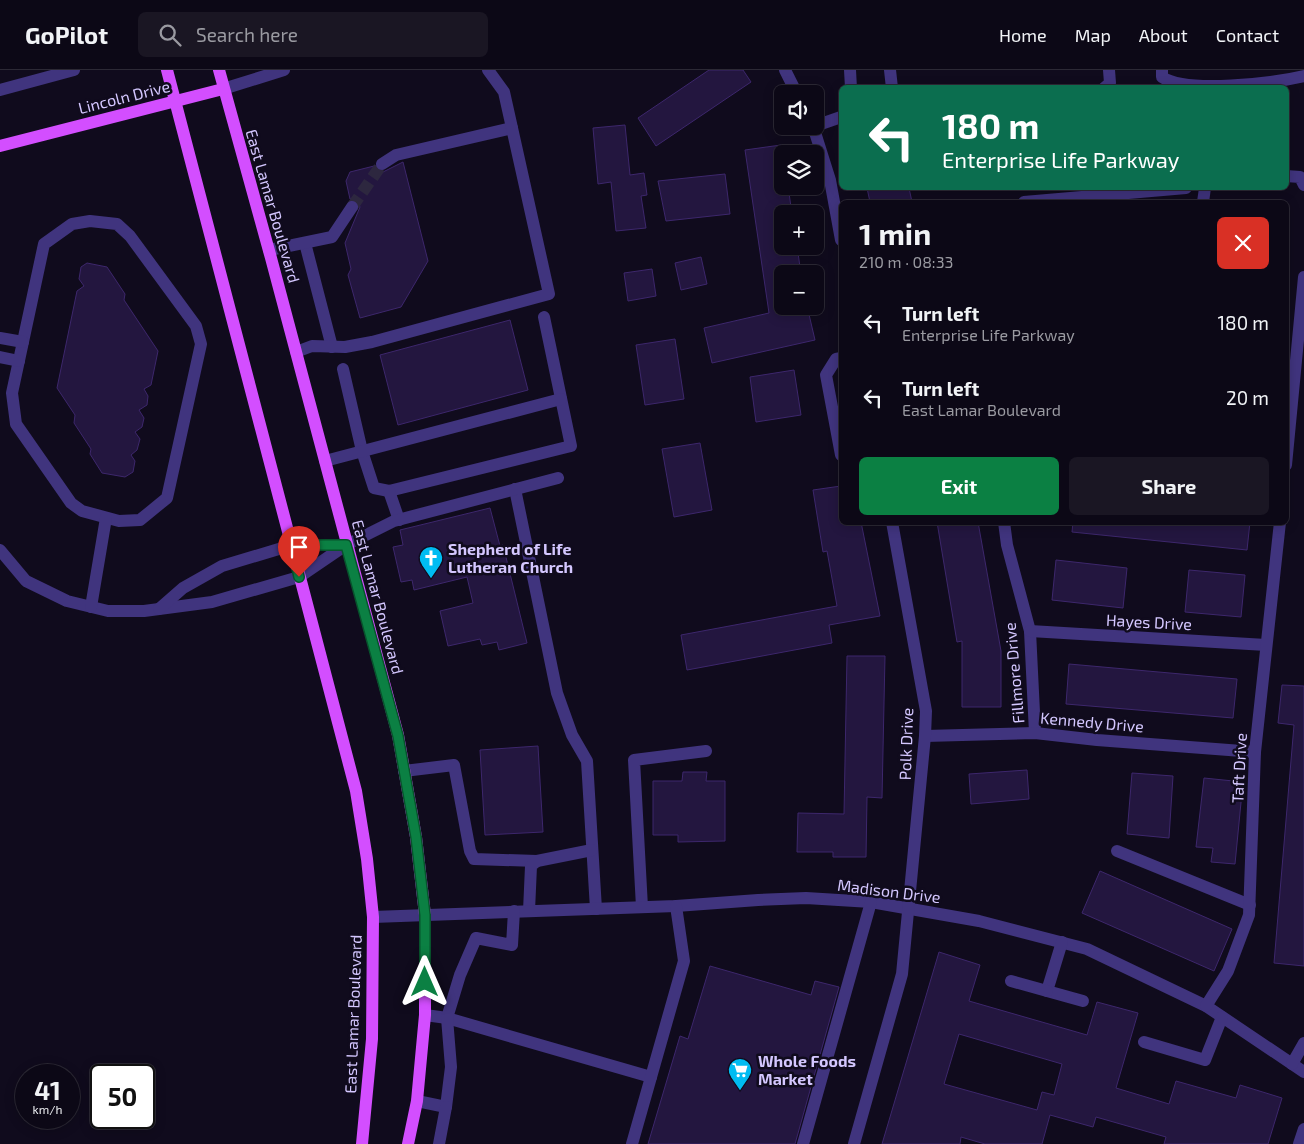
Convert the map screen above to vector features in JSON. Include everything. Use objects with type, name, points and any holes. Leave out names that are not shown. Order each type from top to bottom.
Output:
[{"type":"main road","name":"East Lamar Boulevard","points":[[167,70],[356,791],[367,859],[373,917],[372,1039],[362,1144]]},
{"type":"main road","name":"East Lamar Boulevard","points":[[219,70],[269,250],[398,736],[416,837],[425,915],[425,1015],[417,1101],[408,1144]]},
{"type":"main road","name":"Lincoln Drive","points":[[0,146],[223,89]]},
{"type":"street","points":[[0,90],[74,70]]},
{"type":"street","name":"Lincoln Drive","points":[[223,89],[284,70]]},
{"type":"street","points":[[296,352],[312,346],[345,347],[372,342],[549,294],[504,92],[488,70]]},
{"type":"street","points":[[785,70],[792,85]]},
{"type":"street","points":[[850,70],[851,85]]},
{"type":"street","points":[[890,70],[892,85]]},
{"type":"street","points":[[1107,85],[1110,82],[1109,70]]},
{"type":"street","points":[[1162,70],[1162,77],[1170,83],[1207,85]]},
{"type":"street","points":[[1233,85],[1304,76]]},
{"type":"street","points":[[824,123],[839,118]]},
{"type":"street","points":[[382,164],[396,155],[512,128]]},
{"type":"street","points":[[817,135],[830,180],[839,229]]},
{"type":"street","points":[[1289,176],[1300,177],[1304,185]]},
{"type":"street","points":[[1065,200],[1166,190]]},
{"type":"street","points":[[269,250],[332,237],[352,206]]},
{"type":"street","points":[[90,221],[117,224],[130,236],[196,326],[201,344],[167,498],[140,520],[119,521],[106,518],[82,511],[72,504],[16,424],[12,393],[23,342],[44,244],[72,224],[90,221]]},
{"type":"street","points":[[305,243],[332,347]]},
{"type":"street","points":[[1289,434],[1304,277]]},
{"type":"street","points":[[343,369],[362,451],[374,488],[389,491],[571,446],[544,317]]},
{"type":"street","points":[[0,338],[23,342]]},
{"type":"street","points":[[0,357],[19,361]]},
{"type":"street","points":[[839,358],[836,359],[826,375],[839,444]]},
{"type":"street","points":[[325,461],[561,399]]},
{"type":"street","points":[[0,550],[26,581],[67,601],[108,611],[159,609],[212,602],[299,577],[346,545],[399,520],[558,478]]},
{"type":"street","points":[[515,489],[557,693],[572,735],[587,760],[596,909]]},
{"type":"street","points":[[389,491],[399,520]]},
{"type":"street","points":[[91,607],[106,518]]},
{"type":"street","name":"Polk Drive","points":[[854,1144],[902,974],[925,736],[926,711],[893,525]]},
{"type":"street","name":"Fillmore Drive","points":[[1004,525],[1007,545],[1030,631],[1035,733]]},
{"type":"street","name":"Taft Drive","points":[[1206,1006],[1228,971],[1249,915],[1255,752],[1280,525]]},
{"type":"street","points":[[159,609],[183,588],[222,566],[292,545],[346,545]]},
{"type":"street","name":"Hayes Drive","points":[[1030,631],[1266,645]]},
{"type":"street","name":"Kennedy Drive","points":[[925,736],[1035,733],[1097,740],[1255,752]]},
{"type":"street","points":[[642,907],[634,760],[706,751]]},
{"type":"street","points":[[404,771],[454,765],[470,851],[474,859],[537,861],[592,850]]},
{"type":"street","points":[[1117,851],[1250,905]]},
{"type":"street","points":[[529,911],[531,866],[537,861]]},
{"type":"street","name":"Madison Drive","points":[[373,917],[676,906],[806,898],[871,902],[909,908],[979,921],[1087,950],[1206,1006],[1304,1072]]},
{"type":"street","points":[[803,1144],[871,902]]},
{"type":"street","points":[[632,1144],[684,961],[676,906]]},
{"type":"street","points":[[439,1144],[451,1067],[447,1018],[460,975],[476,938],[512,945],[514,911]]},
{"type":"street","points":[[1047,991],[1062,942]]},
{"type":"street","points":[[1012,981],[1083,1001]]},
{"type":"street","points":[[425,1015],[447,1018],[651,1076]]},
{"type":"street","points":[[1144,1042],[1205,1060],[1222,1017]]},
{"type":"street","points":[[1292,1064],[1304,1043]]},
{"type":"street","points":[[417,1101],[446,1107]]},
{"type":"street","points":[[1299,1144],[1304,1129]]},
{"type":"building","points":[[709,70],[743,70],[751,82],[656,146],[638,118]]},
{"type":"building","points":[[625,125],[630,175],[644,173],[647,195],[641,196],[646,228],[616,231],[611,182],[598,184],[593,128]]},
{"type":"building","points":[[774,146],[774,195],[789,195],[791,205],[774,205],[774,255],[798,255],[800,265],[774,265],[774,315],[809,315],[815,340],[712,363],[704,328],[769,313],[745,150]]},
{"type":"building","points":[[403,162],[428,261],[401,307],[360,318],[348,275],[351,269],[345,243],[360,207],[357,201],[350,199],[346,181],[350,172],[374,166],[378,171],[383,172]]},
{"type":"building","points":[[725,174],[730,214],[666,221],[658,181]]},
{"type":"building","points":[[867,190],[909,190],[912,200],[870,200]]},
{"type":"building","points":[[701,257],[707,284],[681,290],[675,263]]},
{"type":"building","points":[[87,263],[107,267],[125,294],[124,300],[158,351],[151,385],[144,389],[148,396],[147,405],[139,410],[144,418],[142,427],[135,432],[140,439],[137,450],[131,455],[135,461],[133,472],[125,477],[102,473],[90,454],[91,449],[74,423],[75,415],[57,388],[77,291],[84,286],[79,279],[81,267]]},
{"type":"building","points":[[652,269],[656,296],[628,301],[624,273]]},
{"type":"building","points":[[510,320],[528,390],[398,425],[380,355]]},
{"type":"building","points":[[675,339],[684,399],[645,405],[636,345]]},
{"type":"building","points":[[794,370],[801,415],[756,422],[750,377]]},
{"type":"building","points":[[700,443],[712,510],[674,517],[662,449]]},
{"type":"building","points":[[839,486],[839,525],[862,525],[880,616],[829,625],[832,643],[687,670],[681,635],[837,606],[827,551],[823,552],[813,490]]},
{"type":"building","name":"Shepherd of Life Lutheran Church","points":[[490,508],[500,546],[503,545],[527,643],[499,650],[497,642],[482,645],[480,639],[448,646],[440,611],[473,603],[467,577],[414,590],[412,580],[401,582],[393,547],[403,545],[400,530]]},
{"type":"building","points":[[938,525],[979,525],[1001,651],[1001,707],[962,707],[962,641],[957,642]]},
{"type":"building","points":[[1073,525],[1250,525],[1247,550],[1072,532]]},
{"type":"building","points":[[1056,560],[1127,568],[1123,608],[1052,600]]},
{"type":"building","points":[[1189,570],[1245,575],[1241,617],[1185,612]]},
{"type":"building","points":[[847,656],[885,656],[882,798],[867,797],[866,857],[833,857],[833,852],[797,852],[798,813],[844,814]]},
{"type":"building","points":[[1069,664],[1237,679],[1233,718],[1066,704]]},
{"type":"building","points":[[1282,685],[1304,686],[1304,966],[1274,963],[1294,725],[1278,723]]},
{"type":"building","points":[[538,746],[543,832],[485,835],[480,750]]},
{"type":"building","points":[[1027,770],[1029,799],[971,804],[969,774]]},
{"type":"building","points":[[683,772],[707,772],[706,781],[725,781],[725,841],[678,842],[678,835],[653,835],[653,781],[682,781]]},
{"type":"building","points":[[1132,773],[1173,776],[1169,838],[1127,834]]},
{"type":"building","points":[[1204,778],[1243,782],[1235,864],[1211,862],[1213,848],[1196,847]]},
{"type":"building","points":[[1100,871],[1232,929],[1214,971],[1082,913]]},
{"type":"building","points":[[939,952],[980,965],[969,1001],[1087,1035],[1097,1002],[1138,1013],[1116,1088],[1169,1104],[1176,1081],[1236,1098],[1240,1085],[1282,1098],[1268,1144],[1164,1144],[1166,1137],[1096,1117],[1093,1127],[1050,1115],[1042,1144],[985,1144],[961,1137],[960,1144],[882,1144]],"holes":[[[959,1034],[1062,1064],[1054,1095],[1042,1092],[1037,1110],[944,1084]]]},
{"type":"building","name":"Whole Foods Market","points":[[710,966],[811,995],[815,981],[839,987],[795,1144],[648,1144],[680,1036],[688,1039]]},
{"type":"tunnel","points":[[352,207],[382,164]]},
{"type":"place","name":"Shepherd of Life Lutheran Church","points":[[431,579]]},
{"type":"place","name":"Whole Foods Market","points":[[740,1091]]},
{"type":"route","points":[[299,577],[292,545],[346,545],[398,736],[416,837],[425,915],[425,982]]}]
